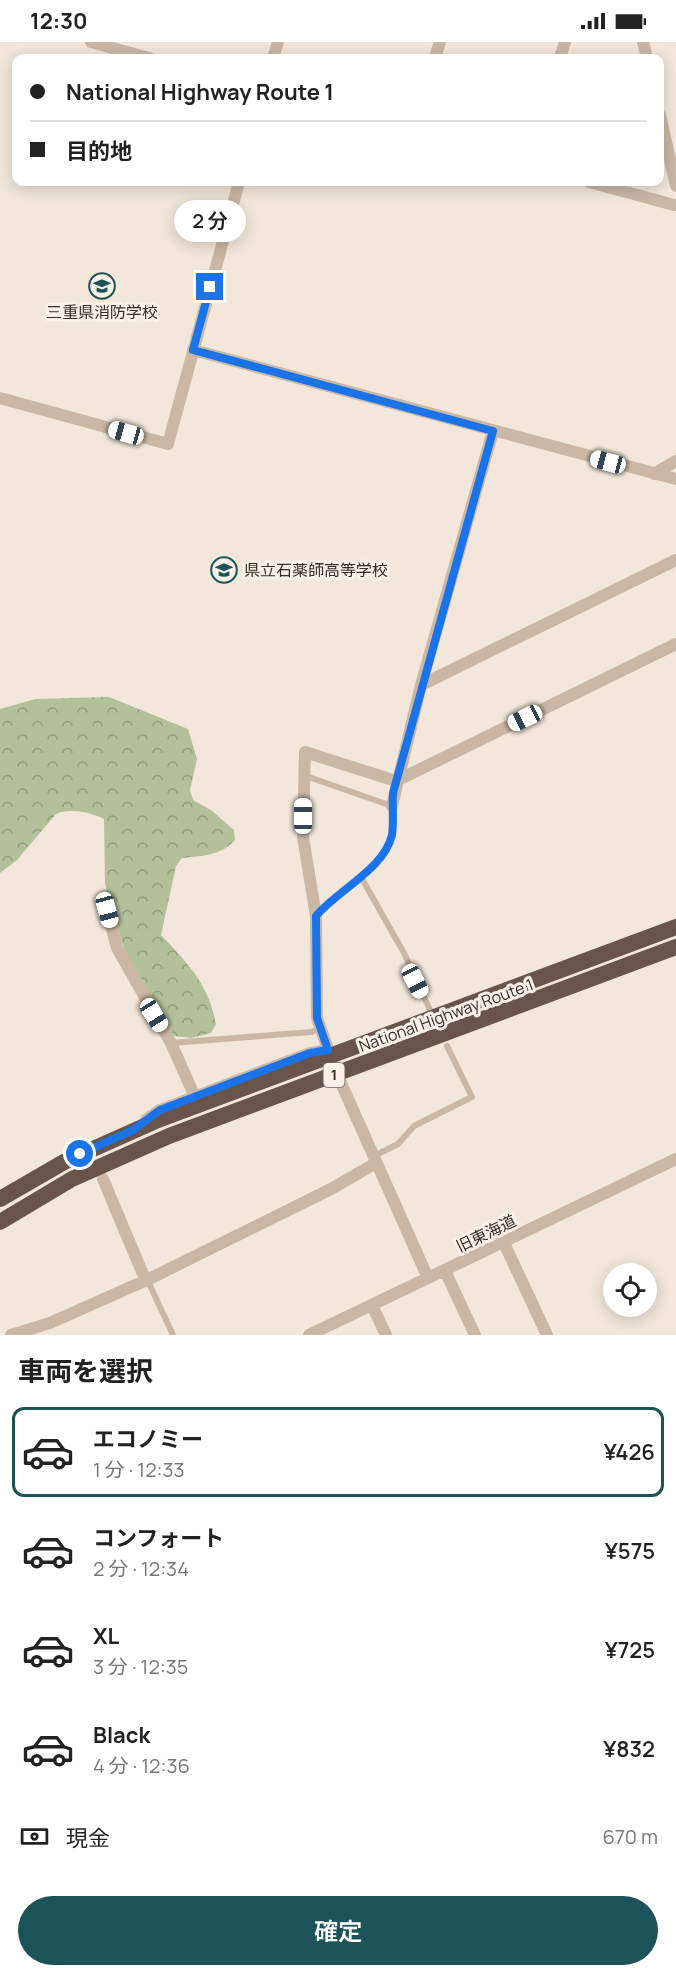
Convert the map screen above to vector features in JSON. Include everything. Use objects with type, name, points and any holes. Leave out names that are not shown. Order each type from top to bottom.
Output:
[{"type":"highway","name":"National Highway Route 1","points":[[0,1199],[64,1162],[133,1130],[329,1053],[676,927]]},
{"type":"highway","name":"National Highway Route 1","points":[[0,1222],[64,1184],[169,1136],[676,947]]},
{"type":"street","points":[[91,42],[134,54]]},
{"type":"street","points":[[664,134],[676,186]]},
{"type":"street","points":[[0,398],[168,444],[238,186]]},
{"type":"street","points":[[603,186],[675,207]]},
{"type":"street","points":[[193,350],[676,479]]},
{"type":"street","points":[[392,806],[396,781],[421,686],[493,431]]},
{"type":"street","points":[[654,474],[676,461]]},
{"type":"street","points":[[421,686],[676,561]]},
{"type":"street","points":[[133,1130],[160,1110],[310,1053],[329,1053],[319,1028],[315,995],[316,916],[303,837],[305,752],[396,781],[676,644]]},
{"type":"street","points":[[107,910],[117,948],[171,1043],[195,1097]]},
{"type":"street","points":[[337,1074],[428,1278]]},
{"type":"street","points":[[11,1335],[50,1323],[146,1279],[331,1189],[375,1159]]},
{"type":"street","name":"旧東海道","points":[[309,1335],[676,1159]]},
{"type":"street","points":[[103,1179],[146,1279]]},
{"type":"street","points":[[504,1243],[547,1335]]},
{"type":"street","points":[[445,1271],[475,1335]]},
{"type":"street","points":[[372,1305],[386,1335]]},
{"type":"lane","points":[[303,775],[392,806],[392,833],[387,849],[361,877],[333,897],[316,916]]},
{"type":"lane","points":[[361,877],[404,952],[430,1010]]},
{"type":"lane","points":[[171,1043],[312,1032],[319,1028]]},
{"type":"lane","points":[[375,1159],[398,1144],[414,1125],[472,1097],[447,1046]]},
{"type":"lane","points":[[146,1279],[173,1335]]},
{"type":"green space","points":[[109,697],[188,729],[197,759],[190,790],[193,800],[211,810],[234,830],[235,840],[223,849],[210,854],[182,858],[176,866],[161,935],[196,975],[208,997],[216,1024],[211,1033],[191,1038],[174,1036],[126,956],[105,884],[104,819],[80,812],[67,811],[56,814],[17,860],[0,873],[0,709],[35,699]]},
{"type":"place","name":"三重県消防学校","points":[[102,286]]},
{"type":"place","name":"県立石薬師高等学校","points":[[224,570]]},
{"type":"route","points":[[80,1154],[133,1130],[160,1110],[310,1053],[328,1050],[317,1018],[316,916],[333,897],[375,865],[387,849],[392,833],[393,793],[493,431],[193,350],[210,287]]}]
